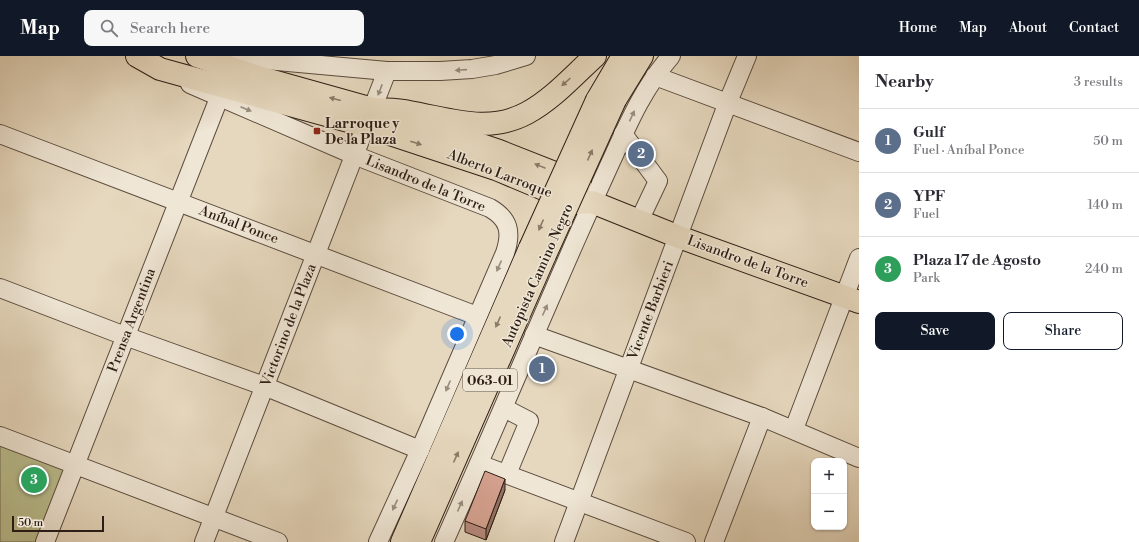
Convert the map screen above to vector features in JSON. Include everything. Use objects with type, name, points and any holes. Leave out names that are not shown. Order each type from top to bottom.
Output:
[{"type":"main road","name":"Alberto Larroque","points":[[197,56],[369,118]]},
{"type":"main road","points":[[369,118],[408,111],[450,121],[479,125],[508,121],[528,112],[549,97],[595,56]]},
{"type":"main road","name":"Autopista Camino Negro","points":[[402,542],[538,251],[606,100],[623,56]]},
{"type":"main road","name":"Autopista Camino Negro","points":[[606,100],[642,56]]},
{"type":"main road","name":"Alberto Larroque","points":[[149,63],[500,151],[584,185],[592,202]]},
{"type":"main road","name":"Lisandro de la Torre","points":[[592,202],[679,237],[852,299]]},
{"type":"main road","name":"Autopista Camino Negro","points":[[419,542],[538,251]]},
{"type":"street","name":"Lisandro de la Torre","points":[[125,56],[149,63],[219,98],[354,155],[490,208],[501,215],[506,222],[509,238],[505,253],[477,316]]},
{"type":"street","points":[[222,56],[254,57],[387,71],[440,71],[472,69],[496,65],[526,56]]},
{"type":"street","points":[[444,542],[623,134],[638,102],[655,76],[671,56]]},
{"type":"street","name":"Vicente Barbieri","points":[[564,542],[679,237],[728,102],[747,56]]},
{"type":"street","name":"Victorino de la Plaza","points":[[204,542],[387,71]]},
{"type":"street","points":[[655,76],[859,152]]},
{"type":"street","name":"Prensa Argentina","points":[[45,542],[219,98]]},
{"type":"street","name":"Aníbal Ponce","points":[[0,134],[477,316]]},
{"type":"street","points":[[623,134],[658,181],[639,221]]},
{"type":"street","points":[[794,429],[852,299],[859,258]]},
{"type":"street","points":[[0,288],[125,336],[264,386],[420,450]]},
{"type":"street","points":[[378,542],[420,450],[477,316]]},
{"type":"street","points":[[534,335],[794,429],[859,458]]},
{"type":"street","points":[[504,408],[530,421],[507,474]]},
{"type":"street","points":[[714,542],[762,417]]},
{"type":"street","points":[[0,436],[278,542]]},
{"type":"street","points":[[489,441],[522,439]]},
{"type":"street","points":[[479,464],[686,542]]},
{"type":"green space","points":[[0,436],[75,465],[45,542],[0,542]]},
{"type":"building","points":[[485,471],[505,479],[486,529],[465,521]]},
{"type":"place","name":"Larroque y De la Plaza","points":[[317,131]]},
{"type":"place","name":"YPF","points":[[641,154]]},
{"type":"place","name":"Gulf","points":[[542,369]]},
{"type":"place","name":"Plaza 17 de Agosto","points":[[34,480]]}]
